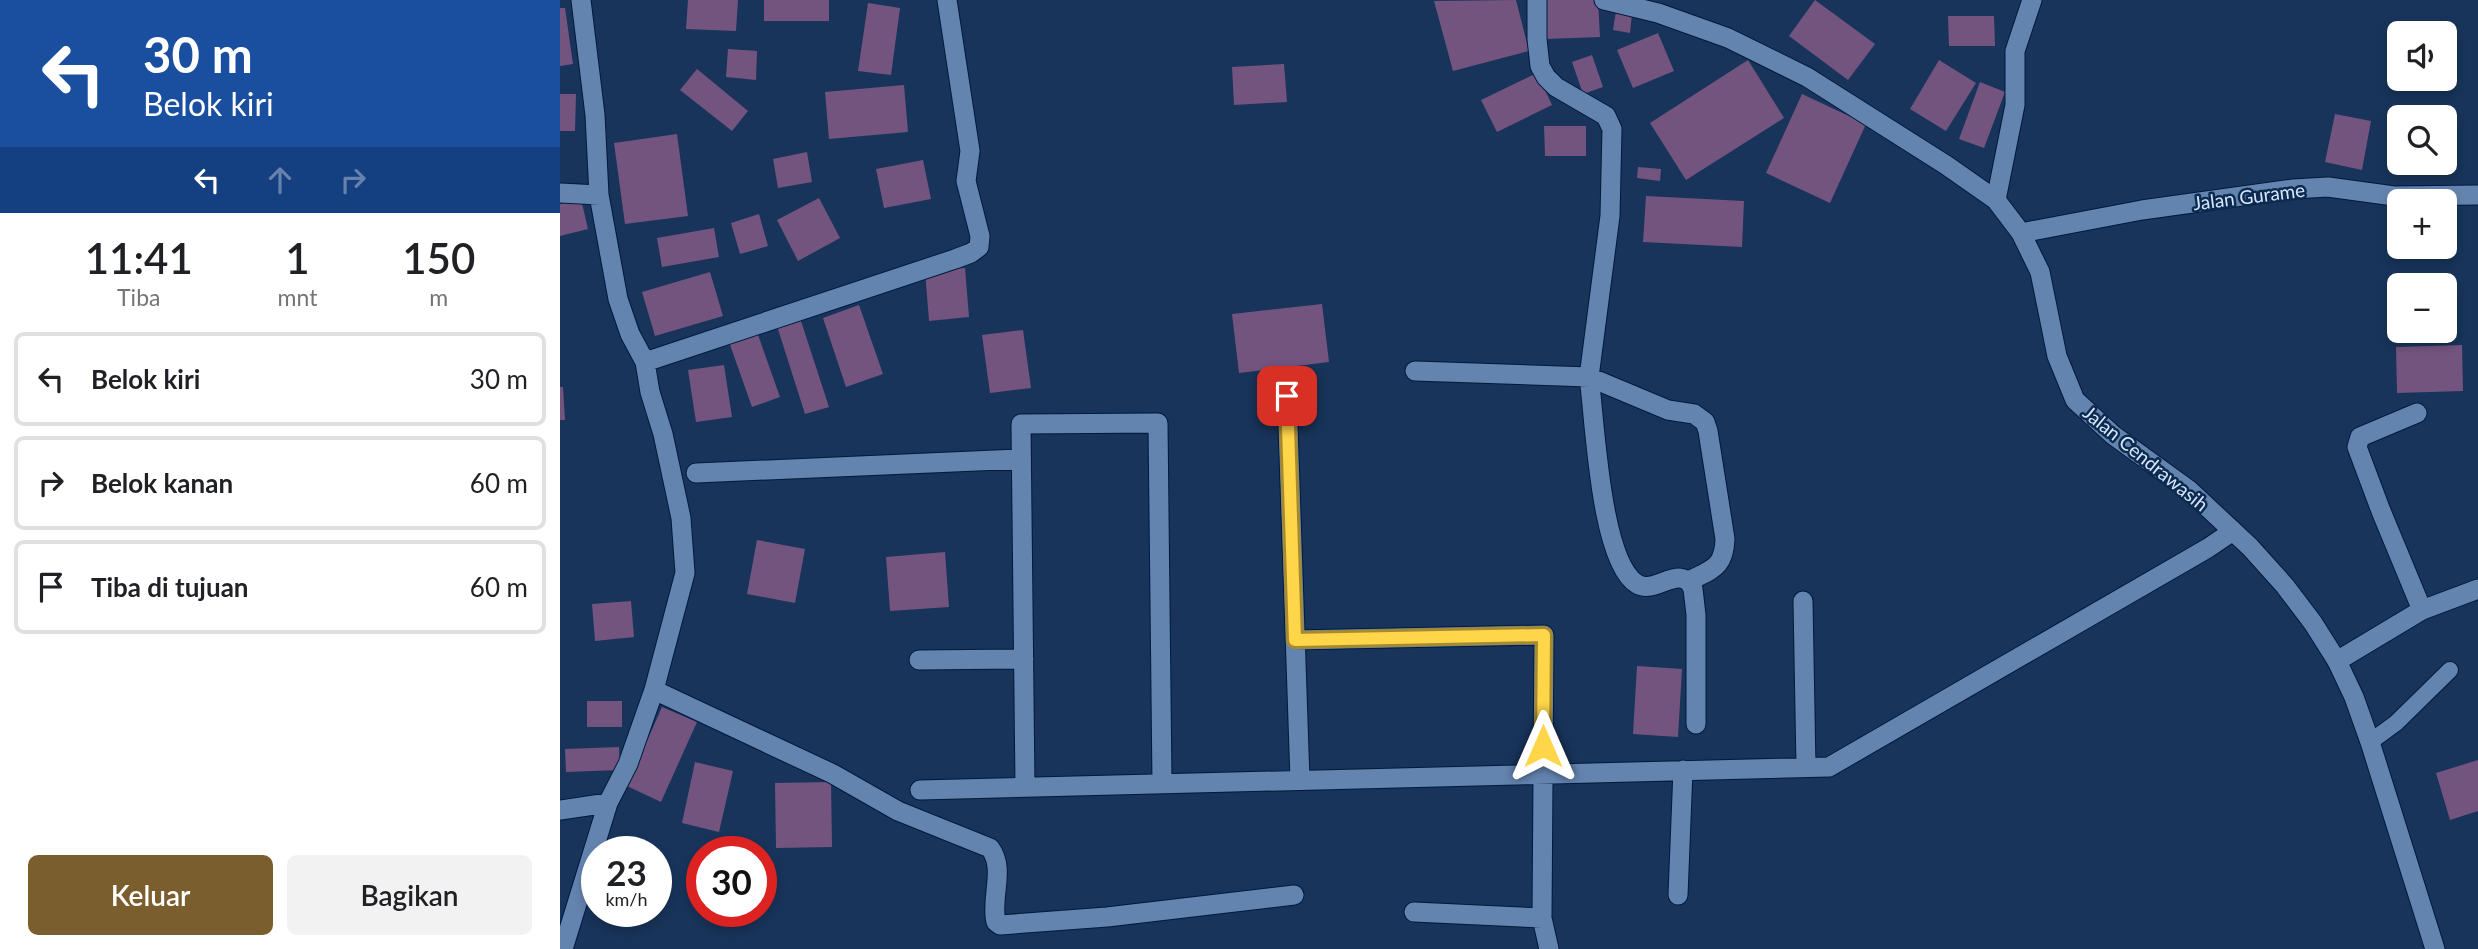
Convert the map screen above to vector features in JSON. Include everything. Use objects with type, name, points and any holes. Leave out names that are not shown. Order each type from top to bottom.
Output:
[{"type":"street","points":[[563,949],[608,803],[628,764],[654,690],[685,573],[685,552],[674,481],[650,392],[645,362],[630,334],[618,299],[599,195],[595,115],[581,0]]},
{"type":"street","points":[[645,362],[955,259],[979,247],[980,236],[966,181],[970,151],[947,0]]},
{"type":"street","points":[[1415,371],[1589,377],[1668,410],[1694,414],[1704,422],[1725,539],[1724,556],[1719,565],[1689,581],[1678,578],[1643,586],[1634,582],[1613,544],[1603,505],[1589,377],[1610,216],[1612,129],[1606,116],[1556,87],[1546,77],[1540,66],[1537,0]]},
{"type":"street","name":"Jalan Cendrawasih","points":[[1604,0],[1658,13],[1728,38],[1807,77],[1996,200],[2021,233],[2040,272],[2057,356],[2075,400],[2113,435],[2189,490],[2233,531],[2285,586],[2337,661],[2354,697],[2370,742],[2435,949]]},
{"type":"street","points":[[1996,200],[2015,105],[2015,51],[2032,0]]},
{"type":"street","name":"Jalan Gurame","points":[[2021,233],[2142,211],[2293,189],[2328,187],[2394,196],[2478,195]]},
{"type":"street","points":[[560,194],[599,195]]},
{"type":"street","points":[[1287,396],[1300,780]]},
{"type":"street","points":[[2417,413],[2360,437],[2357,447],[2376,500],[2423,610]]},
{"type":"street","points":[[1025,787],[1021,424],[1158,423],[1162,783]]},
{"type":"street","points":[[696,473],[1021,459]]},
{"type":"street","points":[[920,790],[1829,767],[2233,531]]},
{"type":"street","points":[[1689,581],[1693,589],[1696,615],[1696,724]]},
{"type":"street","points":[[2337,661],[2423,610],[2478,589]]},
{"type":"street","points":[[1803,601],[1805,767]]},
{"type":"street","points":[[1295,640],[1544,635],[1542,918],[1549,949]]},
{"type":"street","points":[[919,660],[1024,659]]},
{"type":"street","points":[[654,690],[832,774],[898,811],[989,848],[995,855],[997,865],[994,914],[1000,925],[1107,917],[1294,895]]},
{"type":"street","points":[[1678,895],[1683,770]]},
{"type":"street","points":[[560,810],[608,803]]},
{"type":"street","points":[[1414,912],[1542,918]]},
{"type":"lane","points":[[2370,742],[2396,723],[2449,670]]},
{"type":"building","points":[[688,0],[738,0],[736,31],[686,29]]},
{"type":"building","points":[[764,0],[829,0],[829,21],[764,21]]},
{"type":"building","points":[[1516,0],[1529,51],[1453,71],[1434,1]]},
{"type":"building","points":[[1544,0],[1598,0],[1600,37],[1546,39]]},
{"type":"building","points":[[1815,0],[1875,44],[1848,80],[1789,36]]},
{"type":"building","points":[[868,3],[900,8],[891,75],[858,71]]},
{"type":"building","points":[[560,8],[565,8],[573,64],[560,66]]},
{"type":"building","points":[[1616,11],[1632,14],[1630,33],[1613,30]]},
{"type":"building","points":[[1948,16],[1994,16],[1995,46],[1949,46]]},
{"type":"building","points":[[1658,33],[1674,71],[1633,88],[1617,50]]},
{"type":"building","points":[[728,49],[757,51],[756,80],[726,77]]},
{"type":"building","points":[[1592,55],[1603,87],[1583,94],[1572,62]]},
{"type":"building","points":[[1748,60],[1784,118],[1686,180],[1650,123]]},
{"type":"building","points":[[1939,60],[1976,83],[1946,131],[1910,109]]},
{"type":"building","points":[[1284,64],[1287,102],[1234,105],[1232,67]]},
{"type":"building","points":[[697,69],[748,111],[732,131],[680,90]]},
{"type":"building","points":[[1537,73],[1552,105],[1497,132],[1481,100]]},
{"type":"building","points":[[1980,82],[2005,92],[1984,148],[1959,139]]},
{"type":"building","points":[[904,85],[908,132],[829,139],[825,92]]},
{"type":"building","points":[[560,94],[576,94],[575,131],[560,131]]},
{"type":"building","points":[[1802,94],[1866,124],[1830,203],[1766,173]]},
{"type":"building","points":[[2335,114],[2371,121],[2362,170],[2325,162]]},
{"type":"building","points":[[1544,126],[1586,126],[1586,156],[1545,156]]},
{"type":"building","points":[[677,134],[688,216],[625,224],[614,143]]},
{"type":"building","points":[[807,152],[812,182],[778,188],[773,159]]},
{"type":"building","points":[[923,160],[931,199],[884,208],[876,169]]},
{"type":"building","points":[[1638,167],[1661,169],[1660,181],[1637,178]]},
{"type":"building","points":[[1646,196],[1744,201],[1742,247],[1643,242]]},
{"type":"building","points":[[819,198],[840,238],[798,261],[777,220]]},
{"type":"building","points":[[581,199],[588,229],[560,236],[560,204]]},
{"type":"building","points":[[759,214],[768,246],[740,254],[731,223]]},
{"type":"building","points":[[714,228],[719,257],[662,267],[657,238]]},
{"type":"building","points":[[965,268],[969,317],[929,321],[925,271]]},
{"type":"building","points":[[710,272],[723,316],[655,336],[642,292]]},
{"type":"building","points":[[1322,304],[1329,362],[1239,373],[1232,314]]},
{"type":"building","points":[[859,305],[883,374],[846,387],[823,318]]},
{"type":"building","points":[[800,318],[829,407],[805,414],[777,326]]},
{"type":"building","points":[[1023,330],[1031,388],[990,393],[982,335]]},
{"type":"building","points":[[757,332],[780,397],[752,407],[729,342]]},
{"type":"building","points":[[2462,345],[2463,391],[2397,393],[2396,347]]},
{"type":"building","points":[[724,365],[732,417],[696,422],[688,370]]},
{"type":"building","points":[[560,387],[563,387],[565,420],[560,420]]},
{"type":"building","points":[[757,540],[805,549],[795,603],[747,594]]},
{"type":"building","points":[[945,552],[949,607],[890,611],[886,557]]},
{"type":"building","points":[[631,601],[634,637],[595,641],[592,604]]},
{"type":"building","points":[[1637,666],[1682,669],[1678,737],[1633,734]]},
{"type":"building","points":[[587,701],[622,701],[622,727],[587,727]]},
{"type":"building","points":[[662,707],[697,722],[661,802],[627,786]]},
{"type":"building","points":[[619,747],[620,770],[566,772],[565,749]]},
{"type":"building","points":[[2478,760],[2478,811],[2450,820],[2436,773]]},
{"type":"building","points":[[695,762],[733,771],[719,832],[682,823]]},
{"type":"building","points":[[831,782],[832,847],[777,848],[775,783]]},
{"type":"route","points":[[1287,396],[1295,640],[1544,635],[1543,746]]}]
